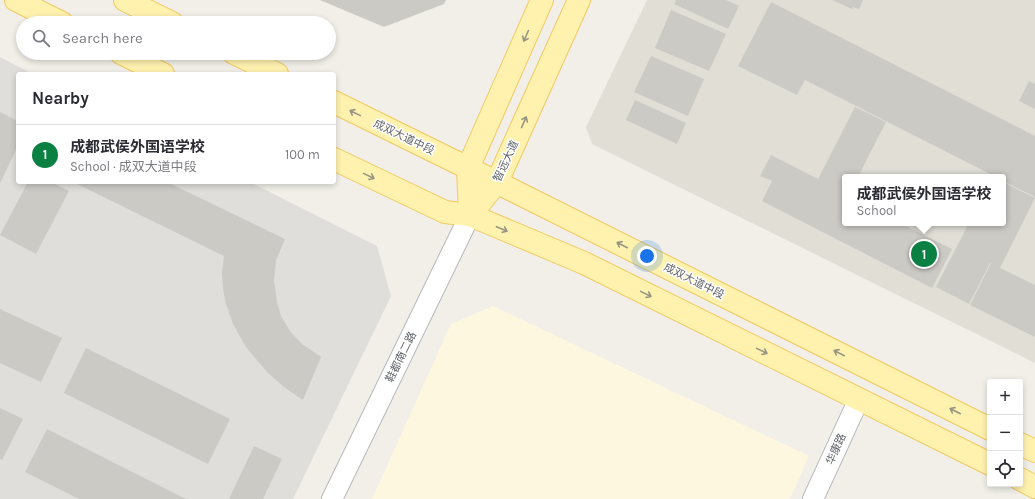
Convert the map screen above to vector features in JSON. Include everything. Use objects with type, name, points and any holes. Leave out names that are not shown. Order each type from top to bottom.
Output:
[{"type":"main road","points":[[16,0],[48,16]]},
{"type":"main road","points":[[126,0],[158,16]]},
{"type":"main road","points":[[470,215],[468,168],[542,0]]},
{"type":"main road","name":"智远大道","points":[[470,215],[497,182],[579,0]]},
{"type":"main road","points":[[135,60],[159,72]]},
{"type":"main road","points":[[248,60],[273,72]]},
{"type":"main road","name":"成双大道中段","points":[[336,103],[987,427]]},
{"type":"main road","points":[[336,159],[445,212],[470,215],[584,263],[987,463]]},
{"type":"main road","points":[[1023,445],[1035,451]]},
{"type":"main road","points":[[1023,480],[1035,486]]},
{"type":"street","name":"鞋都南二路","points":[[332,499],[470,215]]},
{"type":"street","name":"华康路","points":[[813,499],[859,399]]},
{"type":"shaded area","points":[[647,0],[1035,0],[1035,363],[592,144],[586,127]]},
{"type":"shaded area","points":[[0,57],[29,72],[16,72],[16,184],[254,184],[377,246],[391,296],[293,499],[0,499]]},
{"type":"shaded area","points":[[493,306],[809,456],[790,499],[372,499],[451,324]]},
{"type":"building","points":[[320,0],[446,0],[444,4],[384,27]]},
{"type":"building","points":[[676,0],[726,0],[739,6],[728,29],[674,4]]},
{"type":"building","points":[[832,0],[863,0],[859,9],[853,7],[852,9]]},
{"type":"building","points":[[771,2],[1035,136],[1035,197],[1006,182],[1006,174],[990,174],[805,80],[797,95],[738,66]]},
{"type":"building","points":[[671,10],[726,34],[709,71],[655,48]]},
{"type":"building","points":[[651,56],[704,79],[688,116],[634,92]]},
{"type":"building","points":[[1029,81],[1035,84],[1035,109],[1019,101]]},
{"type":"building","points":[[635,100],[686,123],[677,144],[626,120]]},
{"type":"building","points":[[855,107],[886,122],[860,174],[842,174],[842,226],[906,226],[952,249],[932,288],[762,201],[772,181],[760,176],[771,155],[818,179]]},
{"type":"building","points":[[0,112],[16,120],[16,150],[0,183]]},
{"type":"building","points":[[27,184],[55,184],[69,191],[36,254],[0,235]]},
{"type":"building","points":[[77,184],[171,184],[285,239],[276,260],[274,281],[281,316],[290,331],[302,344],[321,357],[303,400],[284,387],[267,372],[246,347],[233,324],[226,304],[223,289],[222,274],[224,256]]},
{"type":"building","points":[[1006,184],[1035,198],[1000,268],[1035,285],[1035,337],[970,305],[991,263],[969,304],[936,287],[967,226],[1006,226]]},
{"type":"building","points":[[0,309],[62,338],[41,382],[0,363]]},
{"type":"building","points":[[86,348],[230,419],[208,464],[64,393]]},
{"type":"building","points":[[0,408],[23,419],[2,460],[0,459]]},
{"type":"building","points":[[47,429],[186,499],[79,499],[25,472]]},
{"type":"building","points":[[254,446],[282,459],[263,499],[229,499]]},
{"type":"place","name":"成都武侯外国语学校","points":[[924,254]]}]
